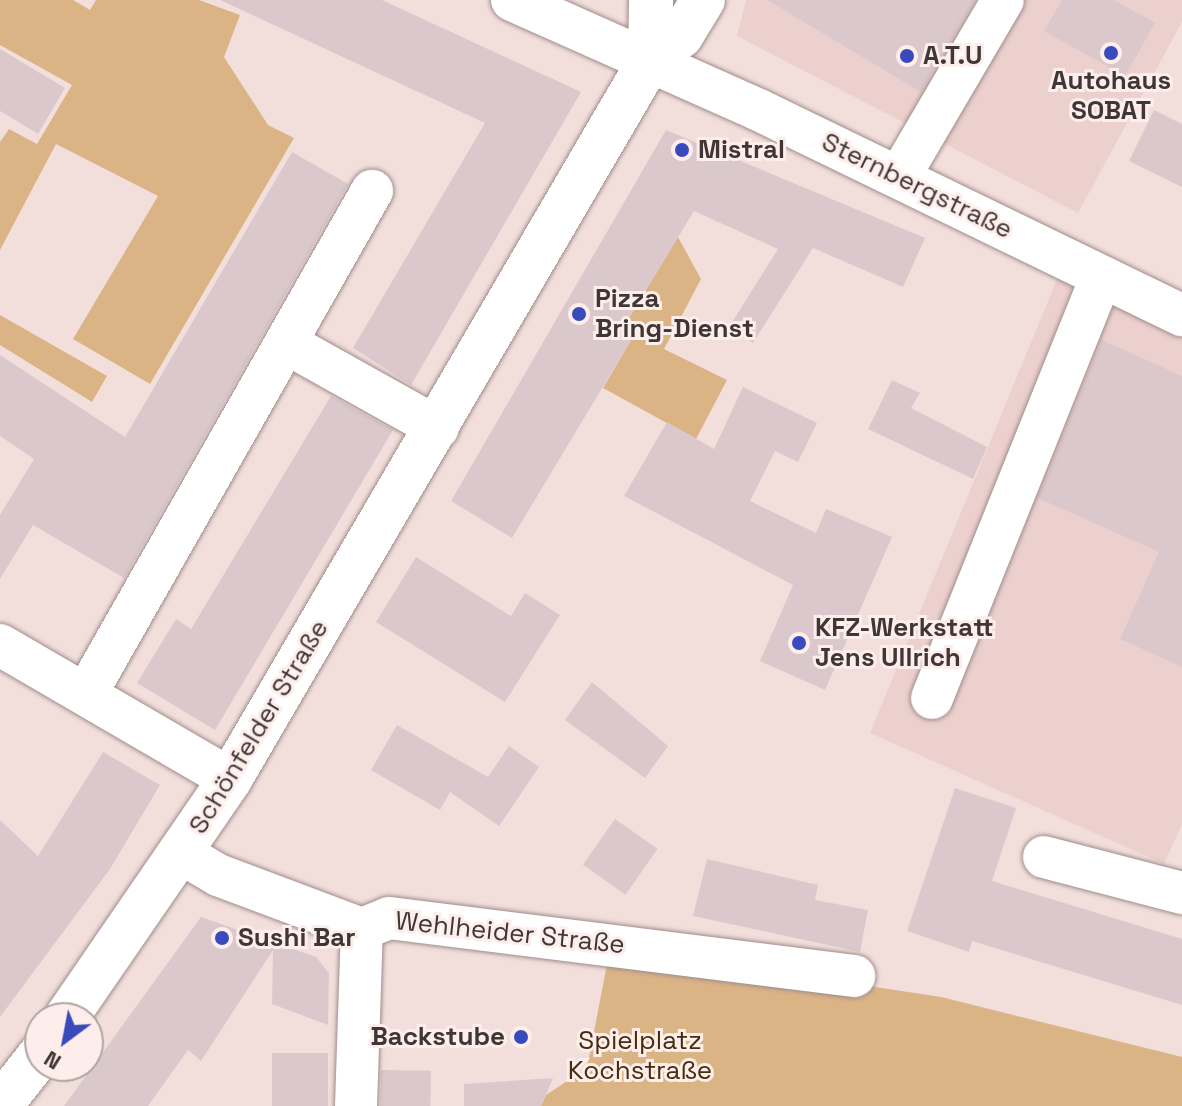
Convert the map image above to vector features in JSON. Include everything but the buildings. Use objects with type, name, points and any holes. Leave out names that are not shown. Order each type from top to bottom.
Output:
[{"type":"main road","points":[[650,60],[651,0]]},
{"type":"main road","points":[[650,60],[681,36],[703,0]]},
{"type":"main road","name":"Schönfelder Straße","points":[[77,1002],[230,779],[438,428],[650,60]]},
{"type":"main road","points":[[0,1106],[24,1075]]},
{"type":"street","name":"Sternbergstraße","points":[[512,0],[650,60],[899,177],[1182,315]]},
{"type":"street","points":[[899,177],[1003,0]]},
{"type":"street","points":[[86,694],[372,191]]},
{"type":"street","points":[[932,698],[1101,277]]},
{"type":"street","points":[[286,343],[438,428]]},
{"type":"street","points":[[0,645],[230,779]]},
{"type":"street","name":"Wehlheider Straße","points":[[181,853],[218,875],[362,929],[389,918],[854,976]]},
{"type":"street","points":[[1044,857],[1182,893]]},
{"type":"street","points":[[356,1106],[362,929]]},
{"type":"shaded area","points":[[746,0],[1182,0],[1182,22],[1078,213],[737,36]]},
{"type":"shaded area","points":[[1058,277],[1182,336],[1182,824],[1164,864],[870,733]]},
{"type":"green space","points":[[0,0],[73,0],[90,10],[96,0],[199,0],[240,15],[224,57],[268,125],[294,138],[150,384],[73,339],[158,196],[56,144],[0,250],[0,142],[9,129],[37,144],[72,85],[0,45]]},
{"type":"green space","points":[[678,237],[701,279],[664,349],[727,380],[696,439],[603,388],[634,335],[623,328]]},
{"type":"green space","points":[[0,315],[107,376],[92,402],[0,345]]},
{"type":"green space","name":"Spielplatz Kochstraße","points":[[671,956],[941,997],[1182,1057],[1182,1106],[541,1106],[546,1095],[587,1068],[607,964]]},
{"type":"place","name":"Autohaus SOBAT","points":[[1111,53]]},
{"type":"place","name":"A.T.U","points":[[907,56]]},
{"type":"place","name":"Mistral","points":[[682,150]]},
{"type":"place","name":"Pizza Bring-Dienst","points":[[579,314]]},
{"type":"place","name":"KFZ-Werkstatt Jens Ullrich","points":[[799,643]]},
{"type":"place","name":"Sushi Bar","points":[[222,938]]},
{"type":"place","name":"Backstube","points":[[521,1037]]}]
